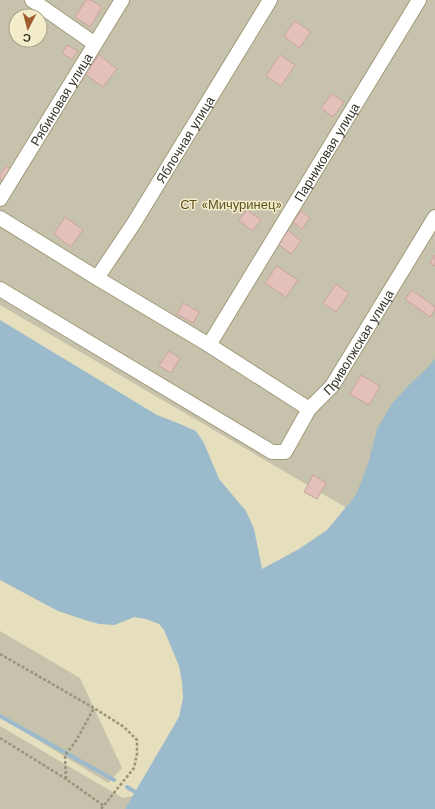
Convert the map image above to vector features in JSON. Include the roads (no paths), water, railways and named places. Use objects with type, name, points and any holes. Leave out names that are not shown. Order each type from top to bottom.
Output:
[{"type":"street","points":[[32,0],[95,44]]},
{"type":"street","name":"Рябиновая улица","points":[[0,199],[122,0]]},
{"type":"street","name":"Яблочная улица","points":[[97,278],[134,223],[270,0]]},
{"type":"street","name":"Парниковая улица","points":[[209,345],[419,0]]},
{"type":"street","name":"Приволжская улица","points":[[0,289],[272,452],[285,452],[309,409],[332,386],[435,217]]},
{"type":"street","points":[[0,218],[209,345],[309,409]]},
{"type":"water","points":[[0,320],[157,415],[196,431],[204,443],[219,479],[246,511],[254,529],[262,569],[299,549],[327,530],[356,495],[368,464],[377,429],[391,405],[435,359],[435,809],[125,809],[179,717],[183,698],[179,666],[164,630],[159,624],[146,619],[134,617],[114,625],[99,624],[58,611],[0,580]]},
{"type":"waterway","points":[[0,716],[114,780]]},
{"type":"waterway","points":[[127,787],[135,792]]},
{"type":"park label","name":"СТ «Мичуринец»","points":[[231,204]]}]
